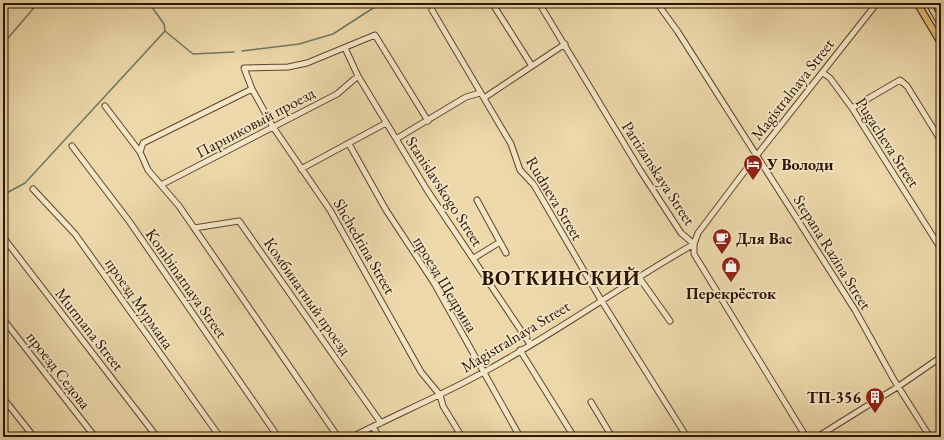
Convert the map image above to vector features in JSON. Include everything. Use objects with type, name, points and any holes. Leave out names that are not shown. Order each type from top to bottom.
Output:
[{"type":"main road","points":[[917,3],[941,43]]},
{"type":"main road","points":[[935,3],[941,14]]},
{"type":"street","points":[[492,3],[532,66]]},
{"type":"street","name":"Partizanskaya Street","points":[[539,3],[640,170],[682,233],[694,244],[694,254],[806,437]]},
{"type":"street","name":"Stepana Razina Street","points":[[657,3],[678,32],[856,310],[894,380],[930,437]]},
{"type":"street","name":"Magistralnaya Street","points":[[352,437],[483,373],[638,276],[694,244],[698,233],[757,155],[877,3]]},
{"type":"street","name":"Rudneva Street","points":[[432,10],[511,144],[520,170],[534,185],[600,300],[687,437]]},
{"type":"street","points":[[345,48],[375,35],[428,121]]},
{"type":"street","points":[[484,98],[565,44]]},
{"type":"street","name":"Shchedrina Street","points":[[345,48],[314,61],[288,67],[244,68],[252,89],[273,127],[330,210],[421,372],[440,394],[443,406],[462,437]]},
{"type":"street","name":"Stanislavskogo Street","points":[[345,48],[358,76],[427,190],[474,258],[530,344]]},
{"type":"street","name":"Pugacheva Street","points":[[823,73],[830,78],[852,108],[941,248]]},
{"type":"street","name":"Парниковый проезд","points":[[161,185],[337,94],[358,76]]},
{"type":"street","points":[[852,108],[900,80],[907,86],[941,141]]},
{"type":"street","points":[[140,152],[143,143],[252,89]]},
{"type":"street","points":[[396,140],[466,97],[480,93]]},
{"type":"street","points":[[105,106],[140,152],[148,170],[180,206],[338,437]]},
{"type":"street","points":[[301,169],[386,123]]},
{"type":"street","name":"проезд Щедрина","points":[[348,144],[386,210],[434,283],[520,437]]},
{"type":"street","name":"Kombinatnaya Street","points":[[72,146],[129,221],[278,437]]},
{"type":"street","name":"проезд Мурмана","points":[[33,189],[75,234],[220,437]]},
{"type":"street","points":[[477,200],[506,253]]},
{"type":"street","name":"Комбинатный проезд","points":[[194,228],[239,221],[381,423]]},
{"type":"street","name":"Murmana Street","points":[[3,237],[157,437]]},
{"type":"street","points":[[474,258],[500,242]]},
{"type":"street","points":[[638,276],[670,321]]},
{"type":"street","name":"проезд Седова","points":[[3,319],[95,437]]},
{"type":"street","points":[[520,350],[574,437]]},
{"type":"street","points":[[817,437],[899,386],[941,357]]},
{"type":"street","points":[[3,398],[34,437]]},
{"type":"street","points":[[590,402],[612,437]]},
{"type":"street","points":[[373,426],[378,437]]},
{"type":"waterway","points":[[3,44],[38,3]]},
{"type":"waterway","points":[[149,3],[164,24],[165,31],[193,54],[234,52]]},
{"type":"waterway","points":[[242,51],[299,44],[333,34],[381,3]]},
{"type":"waterway","points":[[3,195],[25,183],[165,31]]},
{"type":"tram line","points":[[925,3],[941,31]]},
{"type":"place","name":"У Володи","points":[[753,181]]},
{"type":"place","name":"Для Вас","points":[[722,255]]},
{"type":"place","name":"Перекрёсток","points":[[731,283]]},
{"type":"place","name":"ТП-356","points":[[875,414]]},
{"type":"district","name":"ВОТКИНСКИЙ","points":[[561,278]]}]
